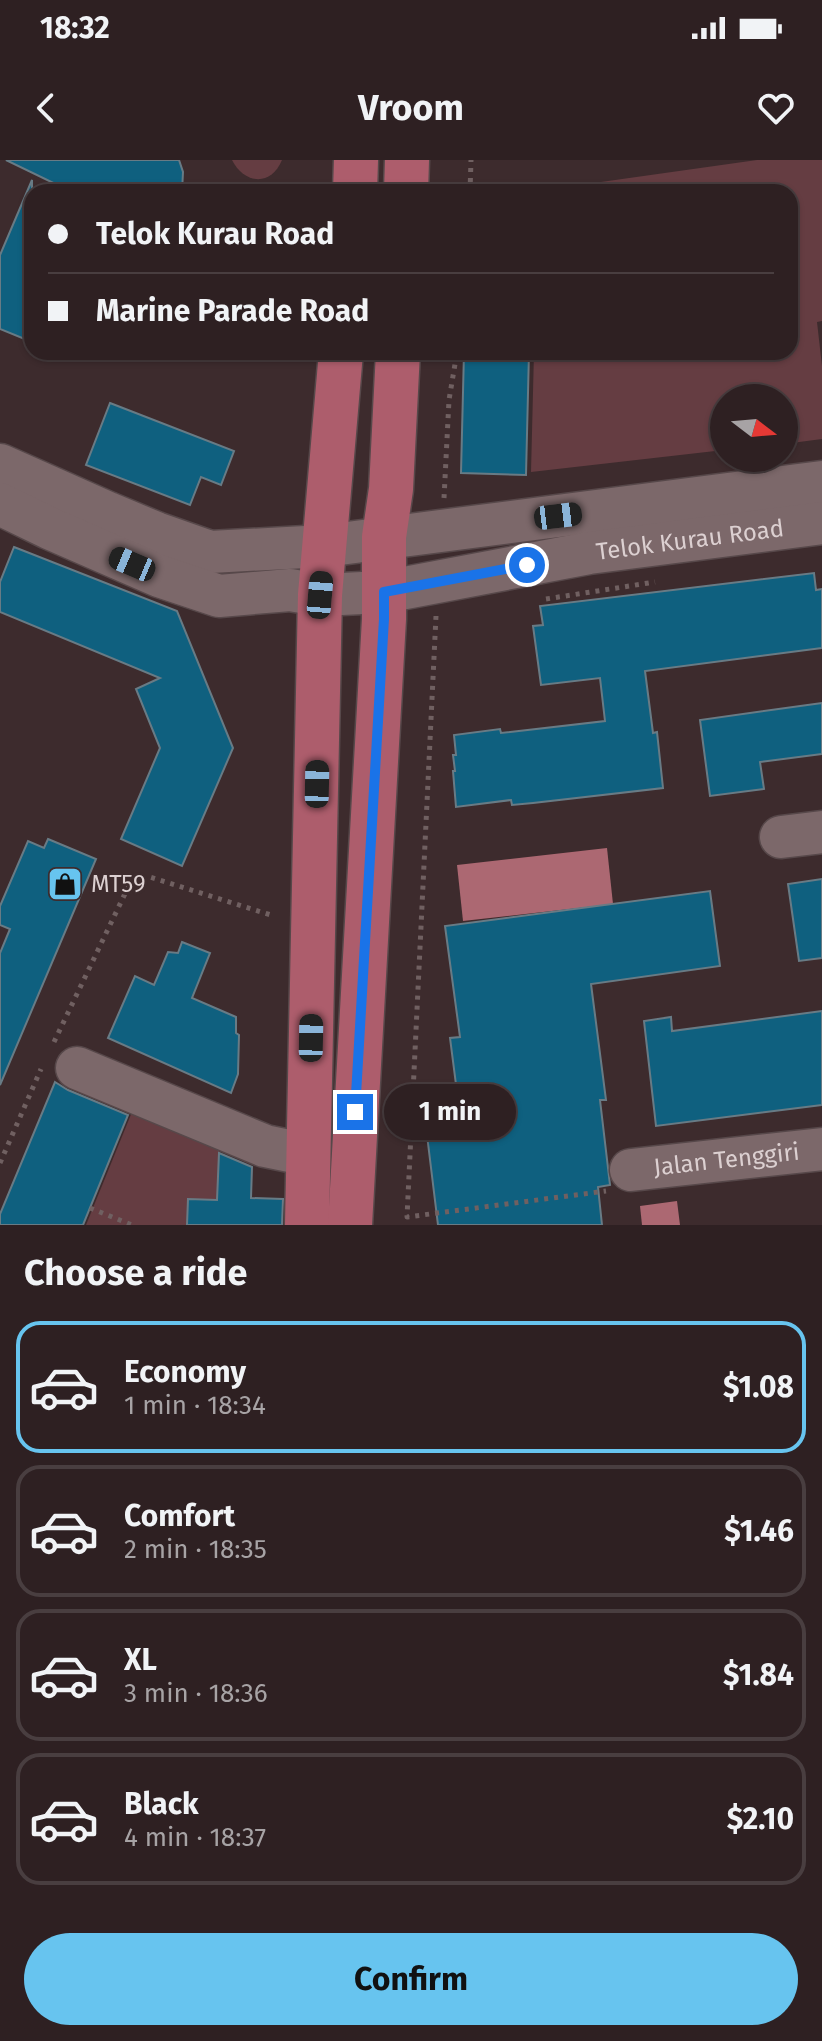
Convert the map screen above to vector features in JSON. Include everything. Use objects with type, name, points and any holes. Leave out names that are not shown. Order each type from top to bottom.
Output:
[{"type":"main road","points":[[355,184],[356,160]]},
{"type":"main road","points":[[406,184],[407,160]]},
{"type":"main road","points":[[307,1225],[320,595],[340,360]]},
{"type":"main road","points":[[350,1225],[384,619],[384,537],[391,489],[398,360]]},
{"type":"street","name":"Telok Kurau Road","points":[[0,465],[120,518],[210,552],[324,546],[822,482]]},
{"type":"street","name":"Telok Kurau Road","points":[[0,504],[159,576],[219,596],[290,590],[320,595],[384,592],[589,553],[822,523]]},
{"type":"street","points":[[781,837],[822,832]]},
{"type":"street","points":[[63,1061],[265,1146],[309,1155]]},
{"type":"street","name":"Jalan Tenggiri","points":[[631,1170],[822,1149]]},
{"type":"path","points":[[470,184],[471,160]]},
{"type":"path","points":[[440,532],[446,481],[449,400],[456,360]]},
{"type":"path","points":[[544,600],[668,580]]},
{"type":"path","points":[[408,1225],[436,616],[432,613]]},
{"type":"path","points":[[63,1061],[132,879],[150,877],[271,915]]},
{"type":"path","points":[[407,1217],[637,1187],[631,1170]]},
{"type":"path","points":[[90,1208],[132,1225]]},
{"type":"shaded area","points":[[232,160],[282,160],[271,175],[257,179],[243,174]]},
{"type":"shaded area","points":[[757,160],[822,160],[822,321],[817,322],[822,366],[822,439],[798,442],[798,384],[710,384],[710,452],[531,472],[534,360],[798,360],[798,184],[587,184]]},
{"type":"shaded area","points":[[607,848],[613,904],[463,921],[457,865]]},
{"type":"shaded area","points":[[132,1112],[220,1147],[217,1200],[212,1225],[86,1225]]},
{"type":"shaded area","points":[[677,1201],[680,1225],[642,1225],[640,1206]]},
{"type":"building","points":[[6,160],[179,160],[183,172],[182,184],[56,184]]},
{"type":"building","points":[[24,199],[24,339],[0,329],[0,255]]},
{"type":"building","points":[[464,360],[529,360],[526,475],[461,473]]},
{"type":"building","points":[[110,403],[234,451],[221,485],[201,477],[190,505],[86,465]]},
{"type":"building","points":[[14,547],[177,611],[233,748],[182,866],[121,839],[160,748],[136,689],[160,678],[0,612],[0,582]]},
{"type":"building","points":[[814,573],[816,590],[822,589],[822,648],[645,671],[653,733],[657,732],[663,788],[512,805],[511,800],[456,807],[454,735],[605,721],[600,678],[541,685],[533,626],[543,625],[540,606]]},
{"type":"building","points":[[822,703],[822,754],[760,762],[764,789],[710,796],[700,720]]},
{"type":"building","points":[[48,839],[96,859],[0,1085],[0,953],[10,929],[0,925],[0,906],[28,841],[44,848]]},
{"type":"building","points":[[822,879],[822,958],[799,961],[788,884]]},
{"type":"building","points":[[710,891],[720,966],[591,984],[606,1100],[600,1100],[610,1185],[598,1187],[602,1225],[438,1225],[427,1135],[462,1131],[450,1038],[460,1037],[445,926]]},
{"type":"building","points":[[182,942],[210,953],[192,998],[236,1017],[238,1074],[231,1093],[108,1038],[135,976],[154,985],[168,952],[178,953]]},
{"type":"building","points":[[822,1011],[822,1105],[656,1126],[644,1021],[671,1017],[672,1031]]},
{"type":"building","points":[[55,1082],[128,1115],[83,1225],[0,1225],[0,1214]]},
{"type":"building","points":[[219,1153],[252,1167],[251,1198],[283,1199],[282,1225],[187,1225],[188,1199],[217,1200]]},
{"type":"place","name":"MT59","points":[[65,884]]},
{"type":"route","points":[[355,1112],[384,592],[527,565]]}]
